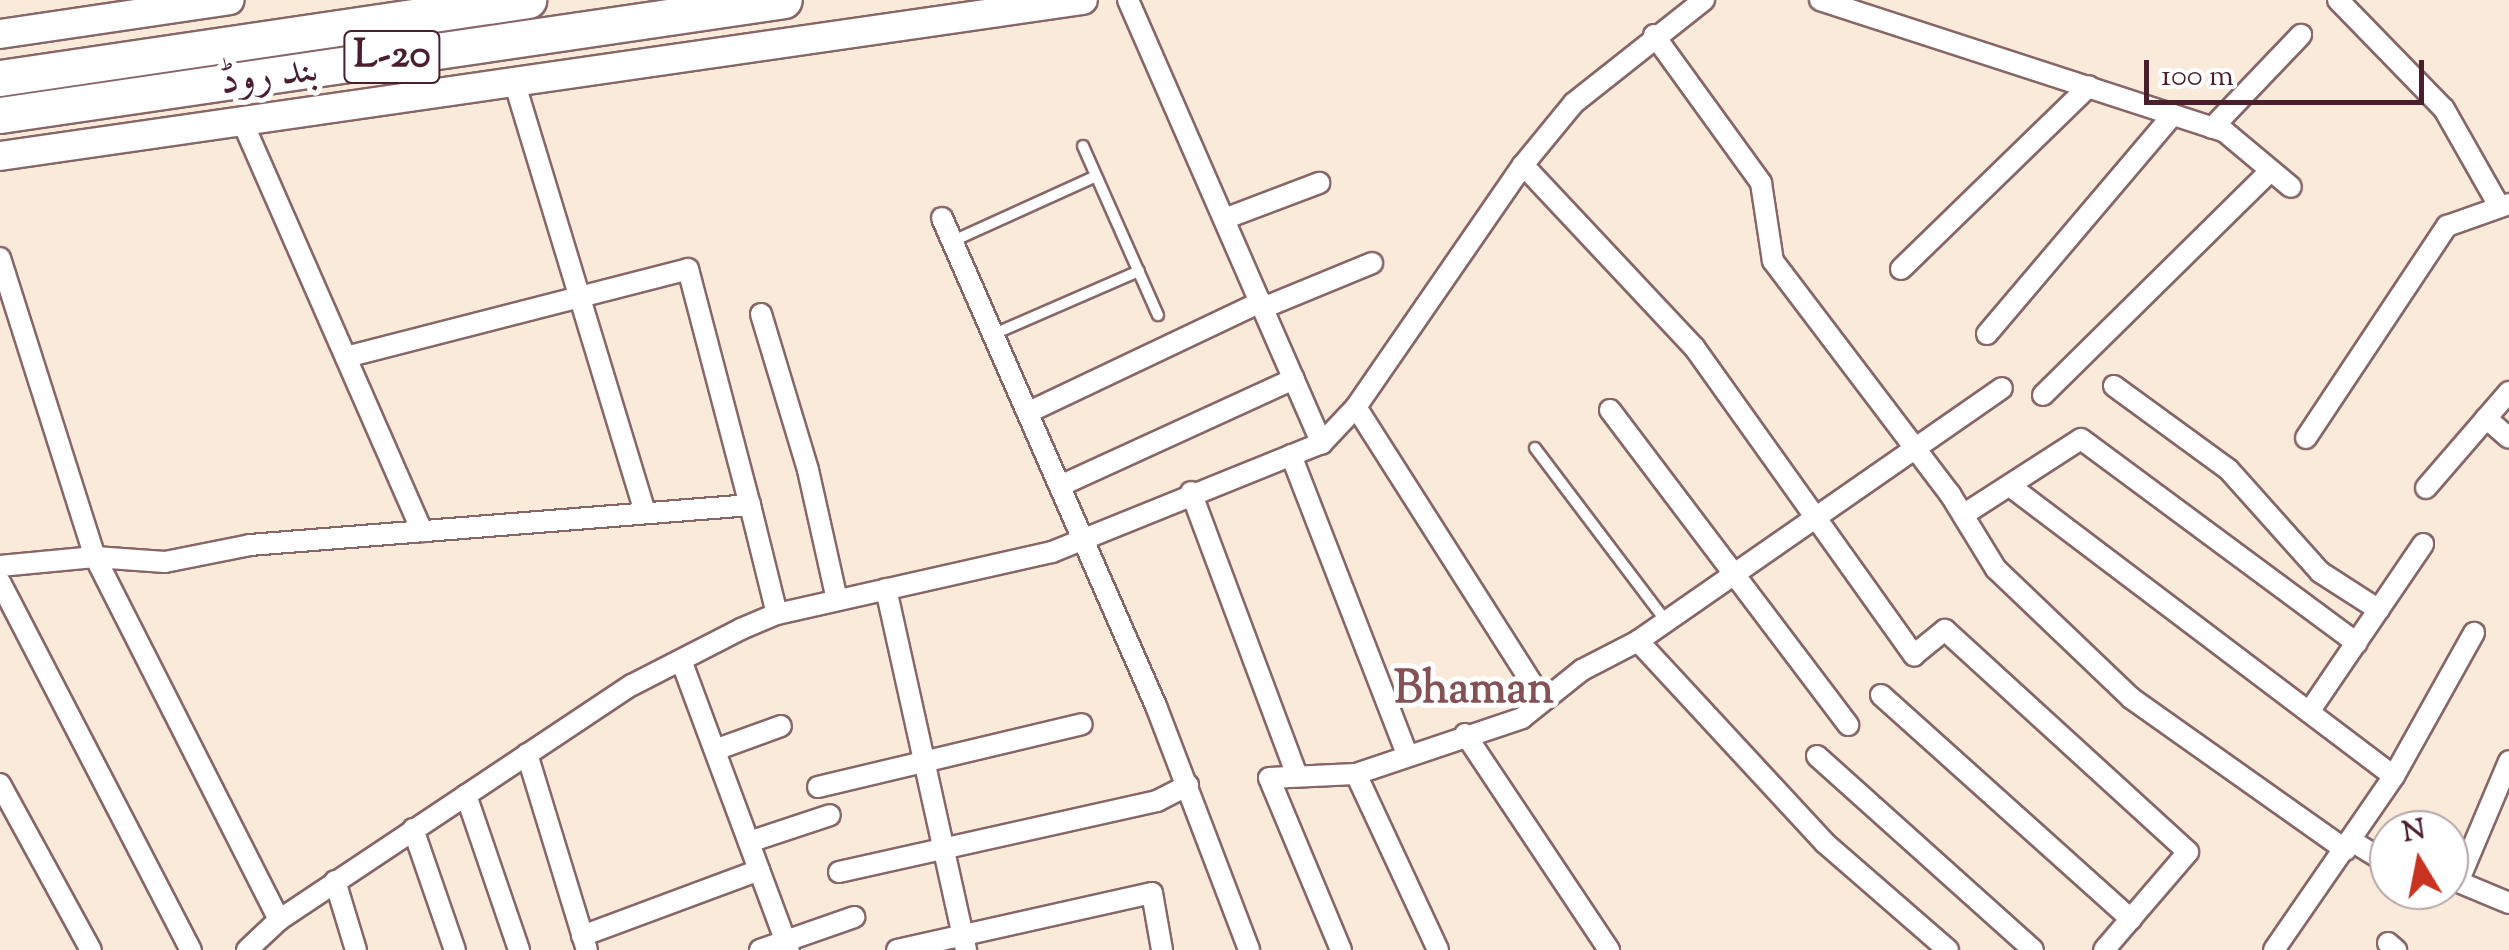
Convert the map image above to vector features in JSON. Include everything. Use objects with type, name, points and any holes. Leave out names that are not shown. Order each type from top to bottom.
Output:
[{"type":"highway","name":"L-20","points":[[0,78],[528,0]]},
{"type":"highway","name":"L-20","points":[[0,114],[784,0]]},
{"type":"main road","name":"بند روڈ","points":[[0,34],[229,0]]},
{"type":"main road","name":"بند روڈ","points":[[0,156],[1083,0]]},
{"type":"street","points":[[1128,0],[1322,443]]},
{"type":"street","points":[[247,950],[279,920],[527,754],[681,660],[778,614],[886,589],[951,579],[1085,537],[1322,443],[1356,407],[1522,165],[1574,103],[1654,35],[1704,0]]},
{"type":"street","points":[[1820,0],[2212,128],[2290,187]]},
{"type":"street","points":[[2306,438],[2447,226],[2504,205],[2444,109],[2338,0]]},
{"type":"street","points":[[1654,35],[1761,183],[1773,261],[1914,447],[1996,569],[2130,698],[2349,845],[2369,854]]},
{"type":"street","points":[[2212,128],[2301,36]]},
{"type":"street","points":[[514,81],[645,514]]},
{"type":"street","points":[[1901,269],[2089,86]]},
{"type":"street","points":[[1987,334],[2174,115]]},
{"type":"street","points":[[242,121],[422,531]]},
{"type":"street","points":[[1522,165],[1694,347],[1914,655],[1946,630],[2188,852],[2104,950]]},
{"type":"street","points":[[2043,395],[2270,171]]},
{"type":"street","points":[[1224,219],[1319,183]]},
{"type":"street","points":[[942,218],[1085,537],[1188,785],[1249,950]]},
{"type":"street","points":[[0,258],[94,556],[279,920]]},
{"type":"street","points":[[1029,412],[1262,305],[1372,263]]},
{"type":"street","points":[[346,358],[688,270],[778,614]]},
{"type":"street","points":[[761,314],[808,470],[838,600]]},
{"type":"street","points":[[1062,485],[1294,379]]},
{"type":"street","points":[[2114,386],[2228,469],[2320,572],[2379,610]]},
{"type":"street","points":[[1340,950],[1270,778],[1356,774],[1522,718],[1582,670],[1638,641],[1814,515],[2002,388]]},
{"type":"street","points":[[2426,488],[2509,392]]},
{"type":"street","points":[[1356,407],[1543,701]]},
{"type":"street","points":[[1610,410],[1848,724]]},
{"type":"street","points":[[2486,418],[2509,438]]},
{"type":"street","points":[[1962,515],[2082,439],[2357,644]]},
{"type":"street","points":[[1291,455],[1406,754]]},
{"type":"street","points":[[2010,486],[2394,776]]},
{"type":"street","points":[[1191,492],[1297,776]]},
{"type":"street","points":[[0,566],[94,556],[165,562],[250,545],[750,505]]},
{"type":"street","points":[[2310,712],[2423,544]]},
{"type":"street","points":[[0,582],[191,950]]},
{"type":"street","points":[[886,589],[964,943]]},
{"type":"street","points":[[2274,950],[2394,776],[2474,632]]},
{"type":"street","points":[[1638,641],[1825,844],[1948,950]]},
{"type":"street","points":[[681,660],[788,946]]},
{"type":"street","points":[[1881,695],[2131,919]]},
{"type":"street","points":[[818,787],[1082,724]]},
{"type":"street","points":[[715,750],[781,726]]},
{"type":"street","points":[[1466,734],[1609,950]]},
{"type":"street","points":[[527,754],[584,943],[760,870]]},
{"type":"street","points":[[1818,756],[2033,950]]},
{"type":"street","points":[[2469,856],[2501,804],[2509,760]]},
{"type":"street","points":[[1356,774],[1438,950]]},
{"type":"street","points":[[0,784],[91,950]]},
{"type":"street","points":[[839,872],[943,852],[1158,801],[1188,785]]},
{"type":"street","points":[[466,795],[519,950]]},
{"type":"street","points":[[749,842],[830,815]]},
{"type":"street","points":[[413,829],[456,950]]},
{"type":"street","points":[[335,881],[356,950]]},
{"type":"street","points":[[2469,887],[2509,904]]},
{"type":"street","points":[[897,950],[964,943],[1152,893],[1162,950]]},
{"type":"street","points":[[760,950],[788,946],[854,917]]},
{"type":"lane","points":[[1083,146],[1158,315]]},
{"type":"lane","points":[[953,241],[1096,176]]},
{"type":"lane","points":[[994,334],[1139,271]]},
{"type":"lane","points":[[1535,448],[1666,621]]},
{"type":"district","name":"Bhaman","points":[[1474,692]]}]
